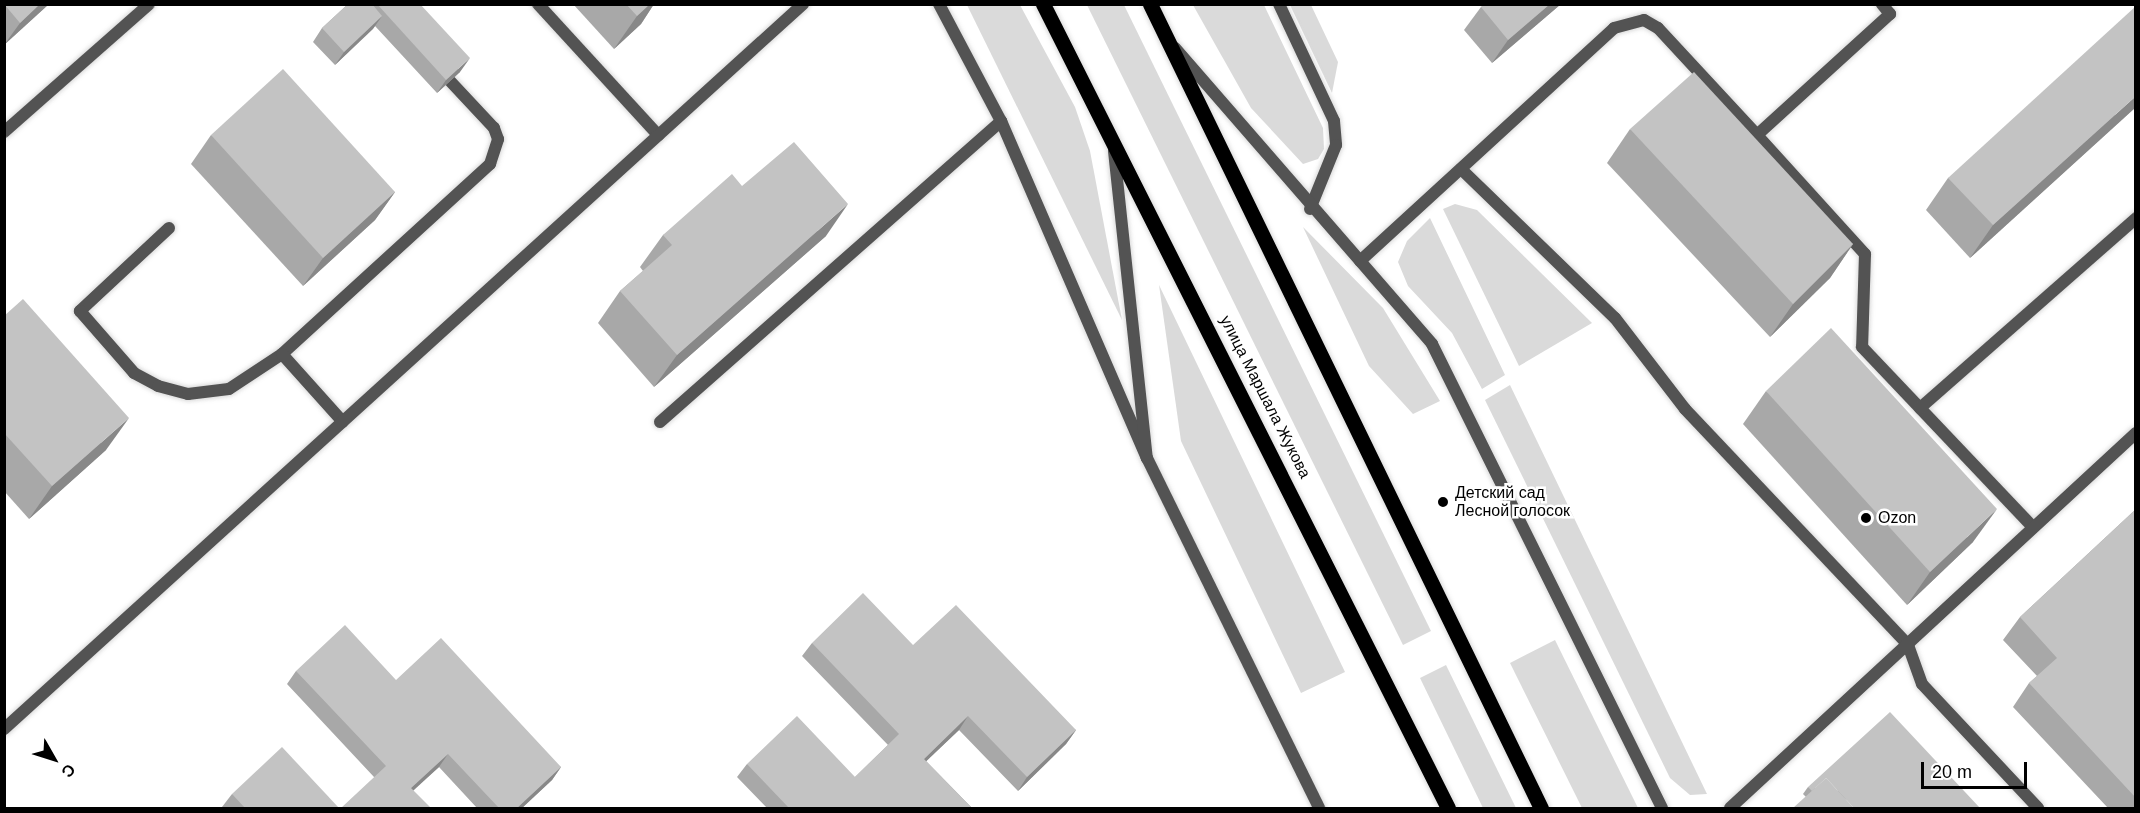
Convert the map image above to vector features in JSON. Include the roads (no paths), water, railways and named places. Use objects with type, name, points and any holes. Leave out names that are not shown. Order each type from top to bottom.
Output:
[{"type":"main road","name":"улица Маршала Жукова","points":[[1043,4],[1112,135],[1448,808]]},
{"type":"main road","points":[[1150,4],[1541,808]]},
{"type":"street","points":[[4,132],[149,4]]},
{"type":"street","points":[[538,4],[658,135]]},
{"type":"street","points":[[4,729],[803,4]]},
{"type":"street","points":[[939,4],[1001,121],[1147,458],[1319,808]]},
{"type":"street","points":[[1279,4],[1334,121],[1335,145],[1310,208]]},
{"type":"street","points":[[1758,135],[1886,9],[1900,4]]},
{"type":"street","points":[[1360,261],[1614,28],[1644,20],[1658,28],[1865,254],[1862,347],[2033,527]]},
{"type":"street","points":[[1170,42],[1310,208],[1360,261],[1432,345],[1467,405],[1662,808]]},
{"type":"street","points":[[169,228],[80,311],[134,373],[188,394],[229,389],[282,354],[490,164],[498,139],[494,128],[450,81]]},
{"type":"street","points":[[660,422],[1001,121]]},
{"type":"street","points":[[1112,135],[1147,458]]},
{"type":"street","points":[[1461,169],[1615,318],[1685,409],[1908,645],[1922,684],[2038,808]]},
{"type":"street","points":[[1920,408],[2136,218]]},
{"type":"street","points":[[282,354],[343,422]]},
{"type":"street","points":[[1730,808],[2136,433]]},
{"type":"place","name":"Детский сад Лесной голосок","points":[[1443,502]]},
{"type":"place","name":"Ozon","points":[[1866,518]]}]
